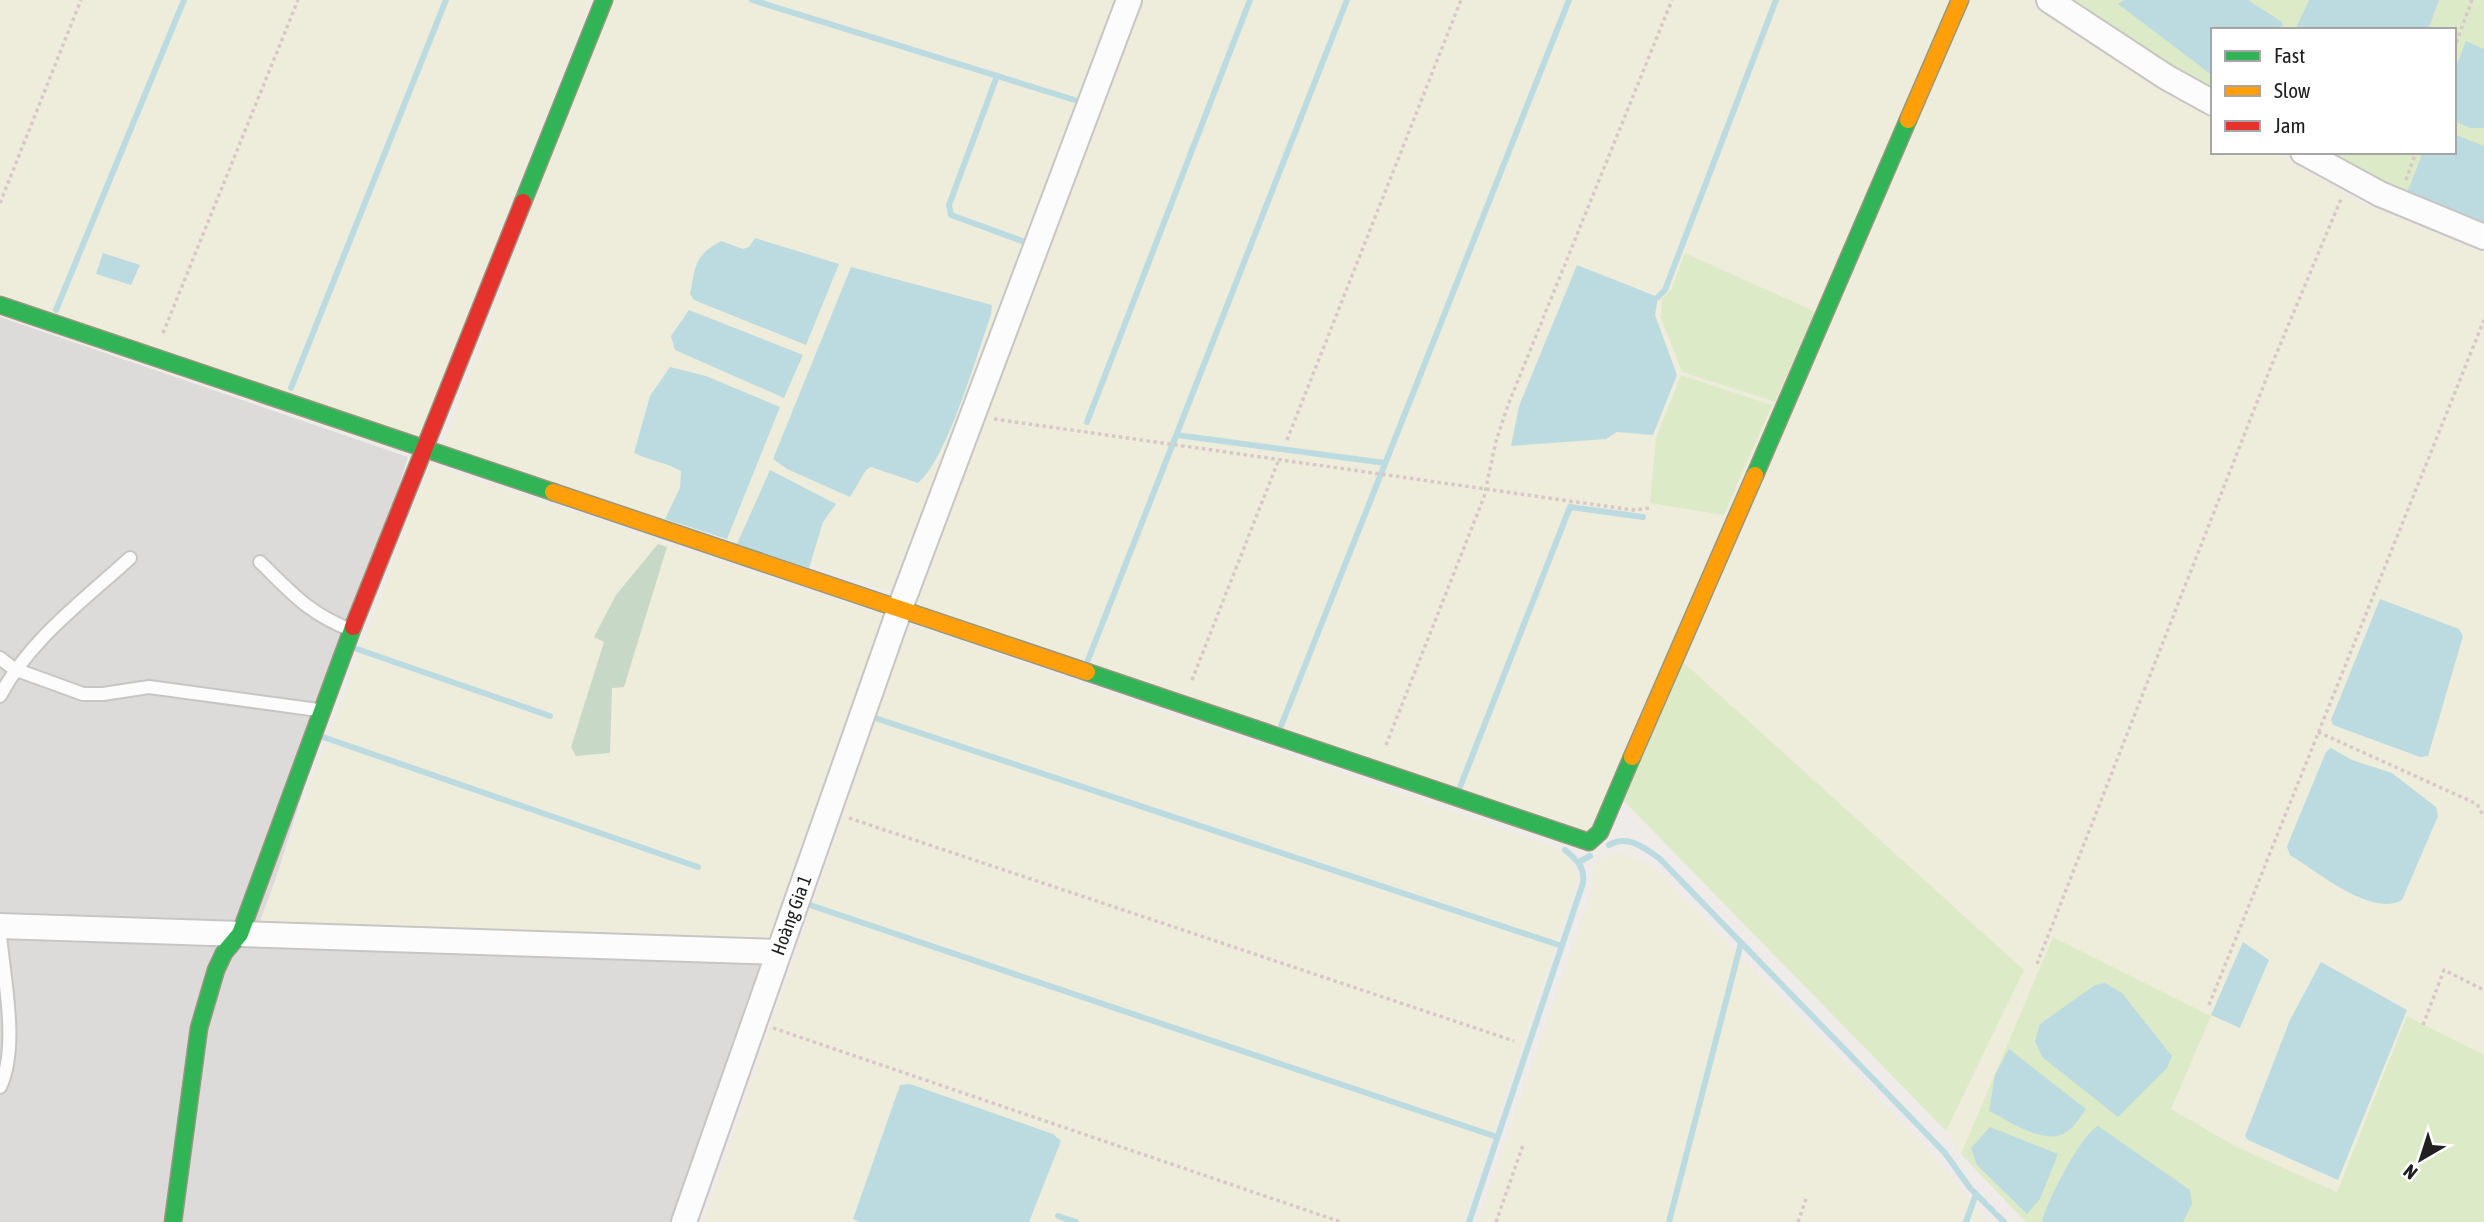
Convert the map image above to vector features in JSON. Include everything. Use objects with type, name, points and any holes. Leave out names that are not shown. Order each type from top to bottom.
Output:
[{"type":"street","points":[[173,1222],[199,1028],[216,970],[224,953],[240,934],[352,630],[604,0]]},
{"type":"street","name":"Hoàng Gia 1","points":[[684,1222],[900,608],[1129,0]]},
{"type":"street","points":[[0,305],[424,450],[900,608],[1580,842],[1588,842],[1600,832],[1960,0]]},
{"type":"street","points":[[2049,0],[2166,77],[2211,102]]},
{"type":"street","points":[[2307,154],[2398,202],[2484,237]]},
{"type":"street","points":[[0,926],[778,952]]},
{"type":"lane","points":[[0,696],[14,669],[46,635],[130,558]]},
{"type":"lane","points":[[260,562],[304,606],[321,618],[352,630]]},
{"type":"lane","points":[[0,658],[14,669],[83,694],[103,694],[149,687],[321,711]]},
{"type":"lane","points":[[0,935],[9,1045],[5,1076],[0,1087]]},
{"type":"path","points":[[0,203],[81,0]]},
{"type":"path","points":[[153,358],[298,0]]},
{"type":"path","points":[[1287,440],[1461,0]]},
{"type":"path","points":[[1376,772],[1485,489],[1508,405],[1672,0]]},
{"type":"path","points":[[2456,44],[2472,0]]},
{"type":"path","points":[[2398,202],[2415,154]]},
{"type":"path","points":[[2037,964],[2270,369],[2350,177]]},
{"type":"path","points":[[2209,1005],[2484,320]]},
{"type":"path","points":[[972,416],[1633,510],[1650,508]]},
{"type":"path","points":[[1182,705],[1279,459]]},
{"type":"path","points":[[2318,732],[2477,804],[2484,817]]},
{"type":"path","points":[[828,811],[1514,1041]]},
{"type":"path","points":[[2423,1025],[2444,970],[2484,990]]},
{"type":"path","points":[[754,1021],[1341,1222]]},
{"type":"path","points":[[1496,1222],[1523,1145]]},
{"type":"path","points":[[1798,1222],[1807,1195]]},
{"type":"shaded area","points":[[0,317],[408,457],[255,945],[763,964],[673,1222],[0,1222]]},
{"type":"green space","points":[[0,0],[591,0],[418,439],[0,295]]},
{"type":"green space","points":[[609,0],[1121,0],[899,594],[442,449]]},
{"type":"green space","points":[[1136,0],[1952,0],[1593,833],[911,605]]},
{"type":"green space","points":[[1968,0],[2032,0],[2211,114],[2211,154],[2278,154],[2358,201],[2484,253],[2484,1222],[2026,1222],[1961,1154],[1946,1131],[1624,801]]},
{"type":"green space","points":[[2061,0],[2484,0],[2484,232],[2318,154],[2456,154],[2456,28],[2211,28],[2211,95]]},
{"type":"green space","points":[[1685,253],[1816,312],[1775,402],[1682,372],[1661,318],[1662,299],[1671,290]]},
{"type":"green space","points":[[1681,375],[1772,405],[1724,515],[1650,503],[1656,438]]},
{"type":"green space","points":[[430,464],[886,617],[770,942],[260,921]]},
{"type":"green space","points":[[658,544],[667,547],[624,687],[612,688],[610,753],[576,756],[571,747],[604,642],[594,637],[616,595]]},
{"type":"green space","points":[[917,627],[1549,845],[1564,854],[1576,868],[1578,879],[1463,1222],[704,1222],[903,639],[908,631]]},
{"type":"green space","points":[[1682,661],[2024,970],[1946,1131],[1624,801]]},
{"type":"green space","points":[[1608,854],[1627,854],[1654,867],[1929,1150],[1989,1222],[1478,1222],[1593,888],[1594,865]]},
{"type":"green space","points":[[2053,937],[2211,1016],[2171,1109],[2235,1146],[2337,1192],[2407,1016],[2484,1055],[2484,1222],[2026,1222],[1961,1154]]},
{"type":"water","points":[[2124,0],[2248,0],[2282,22],[2283,28],[2211,28],[2211,74],[2118,4]]},
{"type":"water","points":[[2309,0],[2439,0],[2429,28],[2296,28]]},
{"type":"water","points":[[2466,41],[2484,49],[2484,128],[2470,128],[2456,122],[2456,67]]},
{"type":"water","points":[[2456,135],[2484,146],[2484,224],[2407,193],[2422,154],[2456,154]]},
{"type":"water","points":[[755,238],[839,264],[806,345],[694,300],[690,294],[695,268],[712,246],[721,241],[743,249],[749,247]]},
{"type":"water","points":[[103,253],[140,265],[131,285],[96,274]]},
{"type":"water","points":[[1577,265],[1658,297],[1655,315],[1677,375],[1653,435],[1617,432],[1606,439],[1511,446],[1519,406]]},
{"type":"water","points":[[851,267],[992,305],[960,405],[929,471],[918,483],[871,467],[866,470],[850,497],[787,469],[773,459]]},
{"type":"water","points":[[689,310],[803,355],[784,398],[675,350],[671,336]]},
{"type":"water","points":[[670,367],[706,376],[780,407],[727,539],[665,519],[680,488],[681,471],[634,453],[650,396]]},
{"type":"water","points":[[770,470],[836,504],[823,522],[809,568],[737,544]]},
{"type":"water","points":[[2380,599],[2459,629],[2463,636],[2428,756],[2420,757],[2333,725],[2331,720]]},
{"type":"water","points":[[2331,748],[2352,760],[2392,773],[2436,807],[2438,816],[2402,900],[2390,904],[2360,898],[2290,855],[2287,847],[2326,752]]},
{"type":"water","points":[[2243,942],[2269,960],[2240,1028],[2211,1015]]},
{"type":"water","points":[[2321,962],[2407,1010],[2338,1180],[2248,1140],[2245,1136],[2290,1020]]},
{"type":"water","points":[[2105,983],[2122,993],[2172,1056],[2167,1068],[2118,1117],[2042,1057],[2035,1041],[2040,1024],[2095,985]]},
{"type":"water","points":[[2009,1049],[2086,1109],[2068,1131],[2059,1135],[2039,1135],[1989,1111],[1995,1075]]},
{"type":"water","points":[[910,1084],[1053,1134],[1061,1141],[1029,1222],[860,1222],[853,1219],[900,1085]]},
{"type":"water","points":[[2098,1126],[2190,1190],[2192,1204],[2183,1222],[2042,1222],[2065,1170],[2082,1142]]},
{"type":"water","points":[[1990,1127],[2058,1154],[2040,1199],[2027,1214],[1977,1165],[1971,1148]]},
{"type":"waterway","points":[[56,310],[184,0]]},
{"type":"waterway","points":[[291,388],[446,0]]},
{"type":"waterway","points":[[752,0],[1081,102]]},
{"type":"waterway","points":[[1087,422],[1250,0]]},
{"type":"waterway","points":[[1088,660],[1347,0]]},
{"type":"waterway","points":[[1281,726],[1569,0]]},
{"type":"waterway","points":[[1658,297],[1665,290],[1776,0]]},
{"type":"waterway","points":[[997,76],[949,205],[951,215],[1025,242]]},
{"type":"waterway","points":[[1177,435],[1385,463]]},
{"type":"waterway","points":[[1460,787],[1570,507],[1643,517]]},
{"type":"waterway","points":[[357,649],[550,716]]},
{"type":"waterway","points":[[872,717],[1562,946]]},
{"type":"waterway","points":[[323,737],[698,867]]},
{"type":"waterway","points":[[1609,845],[1630,842],[1660,859],[1945,1153],[1970,1188],[2004,1222]]},
{"type":"waterway","points":[[1469,1222],[1583,883],[1579,864],[1565,850]]},
{"type":"waterway","points":[[1579,862],[1590,856]]},
{"type":"waterway","points":[[807,904],[1497,1137]]},
{"type":"waterway","points":[[1669,1222],[1741,943]]},
{"type":"waterway","points":[[1966,1222],[1976,1194]]},
{"type":"waterway","points":[[1058,1216],[1076,1222]]},
{"type":"traffic: fast","points":[[523,202],[604,0]]},
{"type":"traffic: fast","points":[[1755,475],[1908,120]]},
{"type":"traffic: fast","points":[[0,305],[553,492]]},
{"type":"traffic: fast","points":[[173,1222],[199,1028],[216,970],[224,953],[240,934],[353,627]]},
{"type":"traffic: fast","points":[[1087,672],[1589,842],[1600,832],[1632,757]]},
{"type":"traffic: slow","points":[[1908,120],[1960,0]]},
{"type":"traffic: slow","points":[[1632,757],[1755,475]]},
{"type":"traffic: slow","points":[[553,492],[1087,672]]},
{"type":"traffic: jam","points":[[353,627],[523,202]]}]
